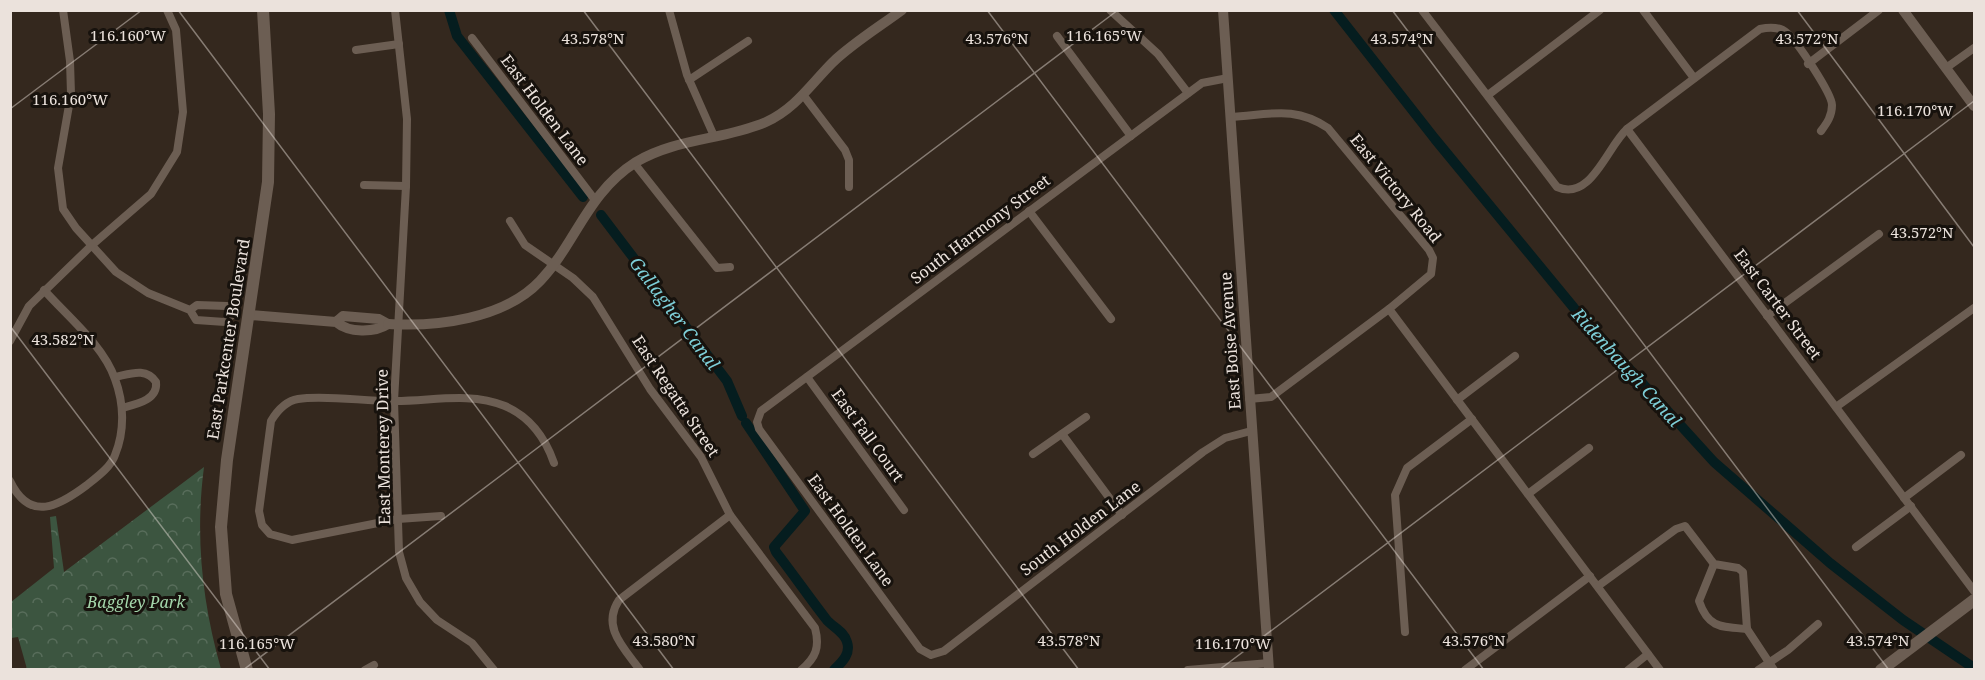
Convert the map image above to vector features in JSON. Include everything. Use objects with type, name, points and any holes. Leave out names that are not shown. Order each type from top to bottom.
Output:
[{"type":"main road","name":"East Parkcenter Boulevard","points":[[247,669],[226,594],[221,527],[226,460],[250,315],[268,182],[269,114],[263,10]]},
{"type":"main road","points":[[1881,669],[1974,600]]},
{"type":"street","points":[[63,10],[70,61],[71,94],[58,168],[59,193],[63,209],[116,272],[148,293],[190,310],[196,320],[225,322],[233,314],[336,322],[344,328],[378,330],[388,324],[447,324],[483,314],[528,291],[540,281],[553,264],[595,200],[634,163],[668,148],[768,121],[804,96],[834,62],[902,10]]},
{"type":"street","points":[[10,341],[29,306],[92,245],[151,194],[177,152],[183,112],[176,30],[167,10]]},
{"type":"street","name":"East Monterey Drive","points":[[395,10],[407,119],[400,325],[394,401],[399,552],[406,578],[420,602],[437,620],[472,643],[494,669]]},
{"type":"street","points":[[669,10],[689,80],[714,136]]},
{"type":"street","points":[[1110,10],[1158,54],[1188,93]]},
{"type":"street","name":"East Boise Avenue","points":[[1223,10],[1269,666]]},
{"type":"street","points":[[1422,10],[1557,187],[1567,191],[1577,190],[1589,180],[1619,136],[1627,129],[1760,29],[1773,27],[1787,33],[1832,103],[1831,116],[1821,131]]},
{"type":"street","points":[[1488,95],[1600,10]]},
{"type":"street","points":[[1643,10],[1694,78]]},
{"type":"street","points":[[1808,64],[1879,10]]},
{"type":"street","points":[[1903,10],[1974,106]]},
{"type":"street","points":[[1057,36],[1131,136]]},
{"type":"street","name":"East Holden Lane","points":[[472,38],[595,200]]},
{"type":"street","points":[[689,80],[748,41]]},
{"type":"street","points":[[356,50],[399,44]]},
{"type":"street","points":[[1946,68],[1974,48]]},
{"type":"street","name":"South Harmony Street","points":[[757,417],[807,377],[1188,93],[1202,83],[1228,78]]},
{"type":"street","points":[[804,96],[845,150],[849,160],[849,187]]},
{"type":"street","name":"East Victory Road","points":[[1230,117],[1290,112],[1312,117],[1328,128],[1429,250],[1433,258],[1431,274],[1389,309],[1272,398],[1249,399]]},
{"type":"street","name":"East Carter Street","points":[[1627,129],[1974,591]]},
{"type":"street","points":[[634,163],[717,268],[730,267]]},
{"type":"street","points":[[364,185],[406,186]]},
{"type":"street","points":[[1029,211],[1111,319]]},
{"type":"street","name":"East Regatta Street","points":[[510,221],[525,245],[584,287],[606,315],[650,389],[701,457],[730,515],[815,628],[818,647],[812,661],[801,669]]},
{"type":"street","points":[[1767,316],[1880,234]]},
{"type":"street","points":[[10,481],[26,502],[49,508],[58,505],[96,478],[115,456],[122,408],[115,377],[100,352],[44,290]]},
{"type":"street","points":[[190,310],[197,305],[227,306],[233,314]]},
{"type":"street","points":[[1389,309],[1660,669]]},
{"type":"street","points":[[1836,407],[1971,310],[1974,321]]},
{"type":"street","points":[[1457,400],[1515,356]]},
{"type":"street","points":[[115,377],[143,372],[152,376],[156,382],[153,395],[146,400],[122,408]]},
{"type":"street","name":"East Fall Court","points":[[807,377],[904,510]]},
{"type":"street","points":[[441,516],[398,519],[292,540],[270,534],[262,525],[259,511],[271,421],[281,407],[298,399],[394,401],[471,397],[498,404],[520,414],[547,442],[554,463]]},
{"type":"street","name":"East Holden Lane","points":[[757,417],[759,429],[920,649],[931,655]]},
{"type":"street","points":[[1033,454],[1086,417]]},
{"type":"street","points":[[1405,632],[1395,495],[1407,468],[1472,419]]},
{"type":"street","name":"South Holden Lane","points":[[931,655],[944,651],[1225,438],[1251,431]]},
{"type":"street","points":[[1062,434],[1122,515]]},
{"type":"street","points":[[1528,494],[1589,448]]},
{"type":"street","points":[[1904,498],[1961,455]]},
{"type":"street","points":[[1856,547],[1911,506]]},
{"type":"street","points":[[640,669],[614,634],[611,616],[619,600],[730,515]]},
{"type":"street","points":[[1598,586],[1676,529],[1685,526],[1714,564],[1738,568],[1743,573],[1747,629],[1774,669]]},
{"type":"street","points":[[1714,564],[1699,601],[1704,615],[1721,627],[1747,629]]},
{"type":"street","points":[[1465,669],[1590,576]]},
{"type":"street","points":[[1758,669],[1788,650],[1818,624]]},
{"type":"street","points":[[1628,669],[1648,654]]},
{"type":"street","points":[[365,669],[374,665]]},
{"type":"street","points":[[1188,669],[1269,666]]},
{"type":"green space","name":"Baggley Park","points":[[204,467],[200,518],[202,569],[209,619],[221,669],[27,669],[18,637],[11,638],[11,602],[54,568],[50,517],[56,516],[64,572]]},
{"type":"waterway","name":"Gallagher Canal","points":[[449,10],[457,36],[583,197]]},
{"type":"waterway","name":"Ridenbaugh Canal","points":[[1334,10],[1435,139],[1574,308],[1714,462],[1830,563],[1903,620],[1974,668]]},
{"type":"waterway","name":"Gallagher Canal","points":[[601,215],[727,381],[742,416]]},
{"type":"waterway","name":"Gallagher Canal","points":[[746,423],[805,511],[774,547],[826,619],[845,638],[848,646],[847,654],[834,670]]}]
